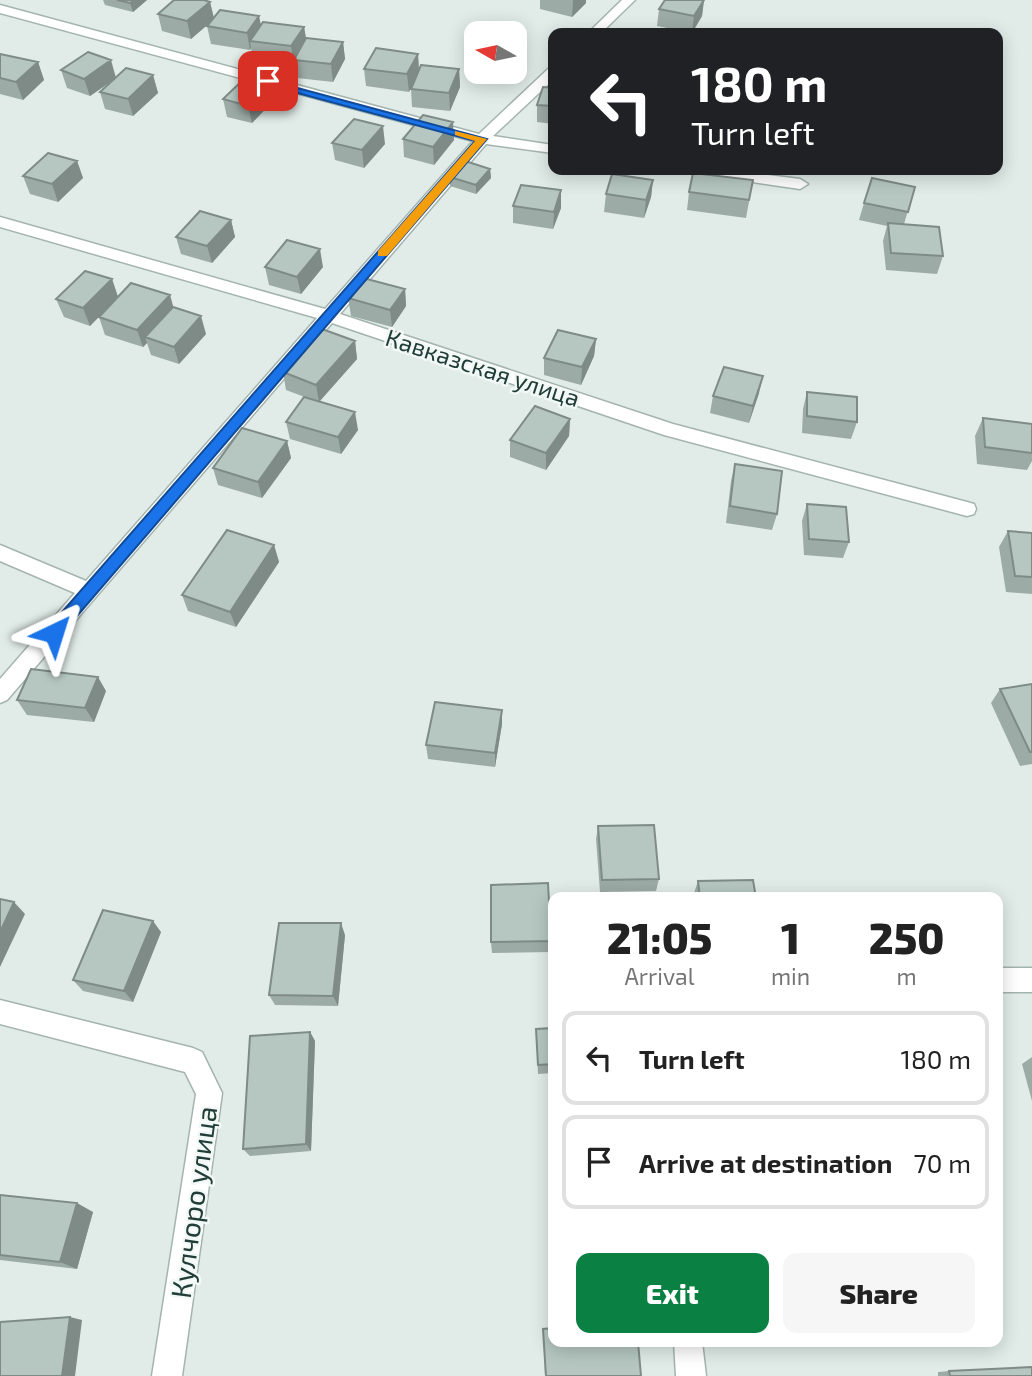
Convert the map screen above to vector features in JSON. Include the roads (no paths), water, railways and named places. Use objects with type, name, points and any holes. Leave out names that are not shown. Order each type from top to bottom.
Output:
[{"type":"street","points":[[599,28],[629,0]]},
{"type":"street","points":[[0,9],[482,139],[548,148]]},
{"type":"street","points":[[0,694],[482,139],[548,77]]},
{"type":"street","points":[[734,175],[800,184]]},
{"type":"street","name":"Кавказская улица","points":[[0,222],[329,316],[670,430],[967,509]]},
{"type":"street","points":[[0,554],[90,591]]},
{"type":"street","points":[[1003,980],[1032,980]]},
{"type":"street","name":"Кулчоро улица","points":[[0,1012],[193,1061],[209,1093],[167,1376]]},
{"type":"street","points":[[688,1347],[691,1376]]}]
